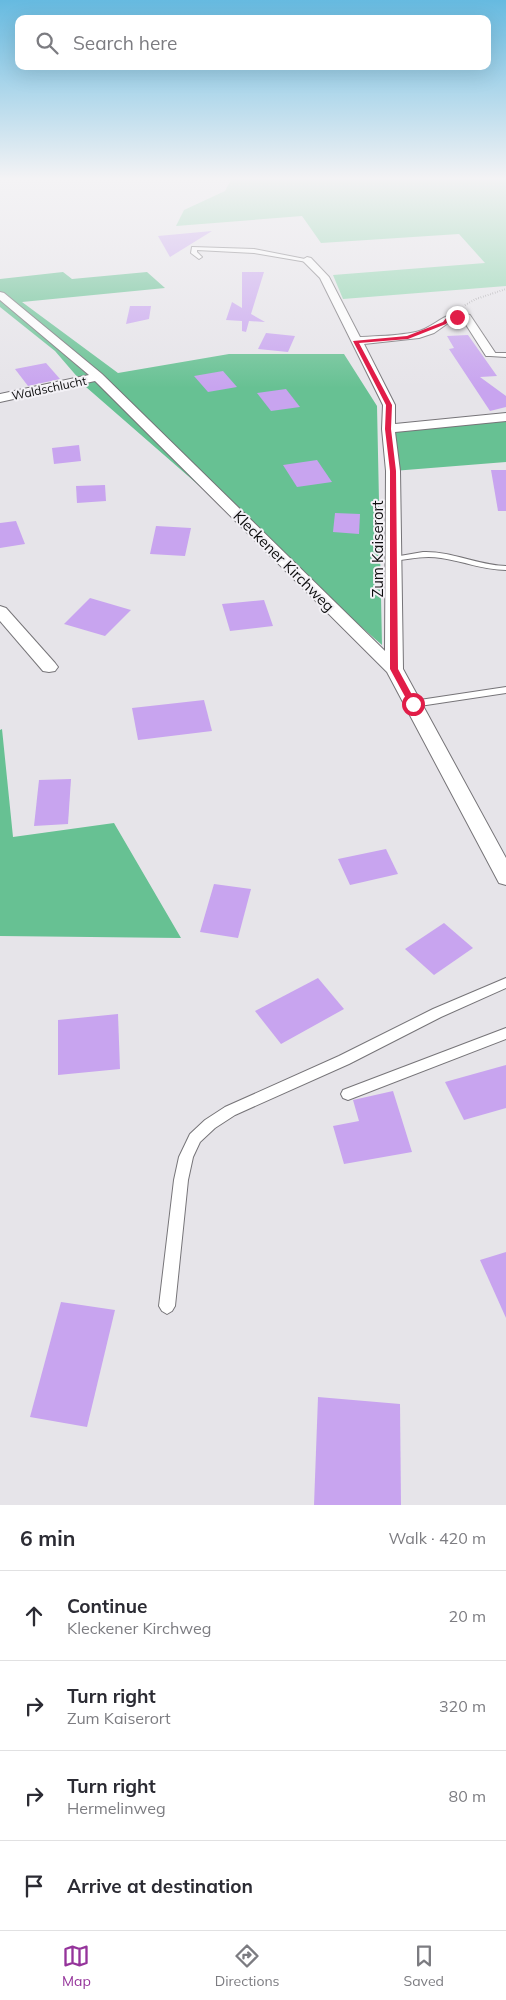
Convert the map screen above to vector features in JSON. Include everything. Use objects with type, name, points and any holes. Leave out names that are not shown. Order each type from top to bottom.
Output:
[{"type":"street","name":"Zum Kaiserort","points":[[306,260],[324,277],[389,405],[388,429],[393,471],[394,669]]},
{"type":"street","name":"Kleckener Kirchweg","points":[[0,295],[98,377],[394,669],[506,876]]},
{"type":"street","points":[[356,341],[408,338],[445,323],[448,318],[466,317],[490,354]]},
{"type":"street","name":"Waldschlucht","points":[[0,398],[98,377]]},
{"type":"street","points":[[388,429],[506,417]]},
{"type":"street","points":[[0,611],[49,667]]},
{"type":"lane","points":[[194,248],[194,252],[199,257]]},
{"type":"lane","points":[[199,248],[254,251],[306,260]]},
{"type":"lane","points":[[490,354],[506,354]]},
{"type":"lane","points":[[394,560],[421,555],[439,555],[494,568],[506,568]]},
{"type":"lane","points":[[413,704],[506,690]]},
{"type":"lane","points":[[167,1306],[181,1180],[186,1156],[195,1138],[210,1124],[230,1111],[344,1060],[437,1013],[506,983]]},
{"type":"lane","points":[[348,1094],[506,1033]]},
{"type":"path","points":[[457,317],[460,308],[476,299],[506,289]]},
{"type":"green space","points":[[472,248],[506,248],[506,286],[343,299],[333,275],[485,263]]},
{"type":"green space","points":[[63,272],[72,279],[147,272],[165,288],[22,302],[118,373],[229,354],[344,354],[377,406],[382,645],[86,387],[55,351],[0,307],[0,279]]},
{"type":"green space","points":[[506,417],[506,462],[393,471],[388,429]]},
{"type":"green space","points":[[2,729],[13,837],[114,823],[181,938],[0,936],[0,730]]},
{"type":"building","points":[[165,248],[184,248],[170,257]]},
{"type":"building","points":[[242,272],[264,272],[251,314],[265,322],[249,321],[246,332],[242,331],[242,321],[226,320],[232,302],[242,308]]},
{"type":"building","points":[[130,306],[151,306],[149,319],[126,324]]},
{"type":"building","points":[[266,333],[295,336],[288,352],[258,349]]},
{"type":"building","points":[[468,335],[497,376],[480,377],[506,396],[506,407],[490,411],[449,349],[454,348],[447,336]]},
{"type":"building","points":[[46,363],[60,379],[28,386],[15,369]]},
{"type":"building","points":[[223,371],[237,387],[208,392],[194,376]]},
{"type":"building","points":[[286,389],[300,407],[271,411],[257,393]]},
{"type":"building","points":[[79,445],[81,461],[54,464],[52,448]]},
{"type":"building","points":[[317,460],[332,482],[297,487],[283,465]]},
{"type":"building","points":[[491,470],[506,470],[506,511],[498,511]]},
{"type":"building","points":[[105,485],[106,501],[77,503],[76,486]]},
{"type":"building","points":[[335,513],[360,514],[359,534],[333,532]]},
{"type":"building","points":[[16,521],[25,544],[0,548],[0,523]]},
{"type":"building","points":[[156,526],[191,528],[185,556],[150,554]]},
{"type":"building","points":[[90,598],[131,610],[105,636],[64,624]]},
{"type":"building","points":[[264,600],[273,626],[230,631],[222,604]]},
{"type":"building","points":[[204,700],[212,731],[138,740],[132,708]]},
{"type":"building","points":[[71,779],[68,824],[34,826],[39,780]]},
{"type":"building","points":[[386,849],[398,874],[350,885],[338,859]]},
{"type":"building","points":[[214,884],[251,889],[238,938],[200,932]]},
{"type":"building","points":[[444,923],[473,948],[434,975],[405,949]]},
{"type":"building","points":[[318,978],[344,1009],[281,1044],[255,1011]]},
{"type":"building","points":[[118,1014],[120,1069],[58,1075],[58,1020]]},
{"type":"building","points":[[506,1065],[506,1108],[464,1120],[445,1082]]},
{"type":"building","points":[[393,1091],[412,1152],[344,1164],[333,1126],[359,1121],[353,1100]]},
{"type":"building","points":[[506,1252],[506,1318],[480,1260]]},
{"type":"building","points":[[61,1302],[115,1310],[87,1427],[30,1417]]},
{"type":"building","points":[[318,1397],[400,1404],[401,1505],[314,1505]]},
{"type":"route","points":[[413,704],[394,669],[393,471],[388,429],[389,405],[356,341],[408,338],[445,323],[448,318],[457,317]]}]
